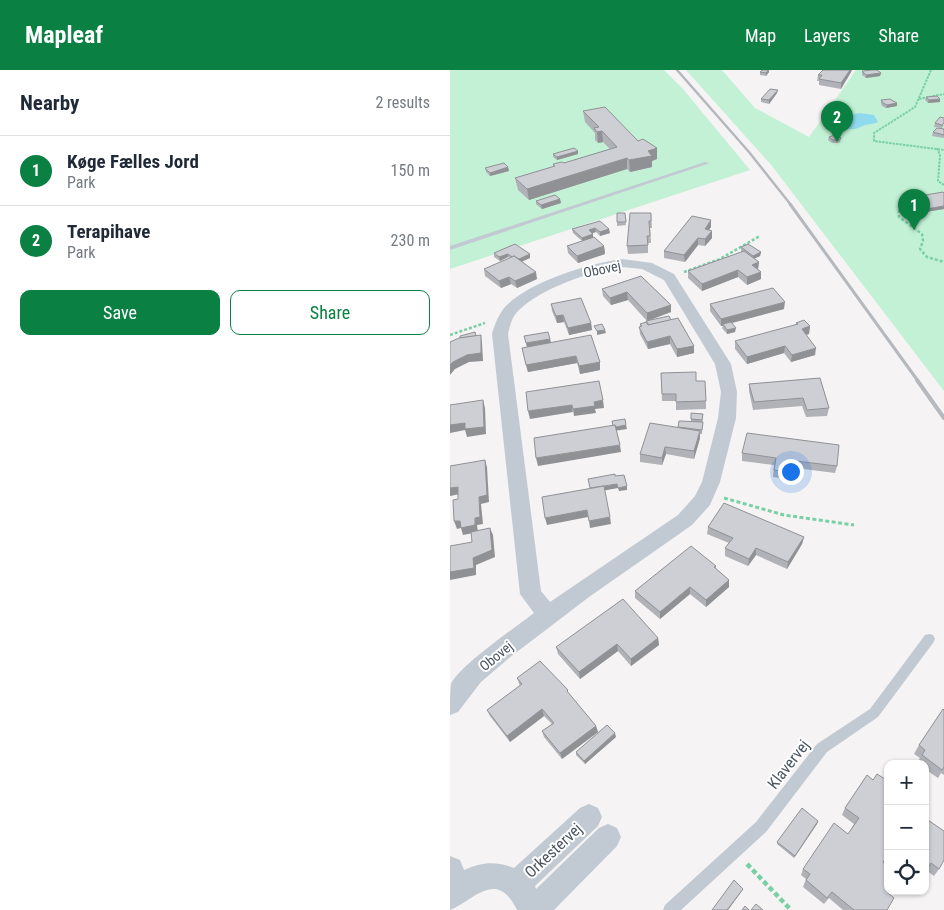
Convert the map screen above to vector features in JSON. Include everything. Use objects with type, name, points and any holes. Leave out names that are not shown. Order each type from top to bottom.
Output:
[{"type":"street","name":"Obovej","points":[[450,704],[457,693],[482,665],[548,614],[685,520],[703,500],[706,493],[727,418],[729,392],[723,364],[669,277],[657,269],[621,263],[580,273],[526,297],[513,308],[503,322]]},
{"type":"street","points":[[503,322],[500,334],[531,594],[548,614]]},
{"type":"street","name":"Orkestervej","points":[[516,884],[589,817]]},
{"type":"street","name":"Orkestervej","points":[[533,910],[608,837]]},
{"type":"street","points":[[453,885],[491,876],[504,878],[516,884],[527,896],[533,910]]},
{"type":"lane","points":[[450,248],[707,162]]},
{"type":"lane","name":"Klavervej","points":[[670,910],[761,827],[822,748],[874,713],[929,639]]},
{"type":"path","points":[[931,70],[915,107],[874,133],[874,141],[944,150]]},
{"type":"path","points":[[918,99],[944,94]]},
{"type":"path","points":[[936,148],[940,155],[938,181],[944,186]]},
{"type":"path","points":[[899,210],[899,217],[922,234],[923,241],[920,249],[927,257],[944,262]]},
{"type":"path","points":[[669,277],[720,259],[760,236]]},
{"type":"path","points":[[450,335],[483,323],[503,322]]},
{"type":"path","points":[[706,493],[784,515],[854,525]]},
{"type":"path","points":[[735,851],[791,910]]},
{"type":"green space","points":[[450,70],[664,70],[683,89],[750,170],[450,269]]},
{"type":"green space","points":[[686,70],[722,70],[755,108],[809,137],[856,70],[944,70],[944,391],[772,166]]},
{"type":"water","points":[[859,113],[874,115],[878,122],[852,129],[844,127],[843,124],[848,118]]},
{"type":"building","points":[[768,70],[766,73],[760,72]]},
{"type":"building","points":[[823,70],[850,70],[841,83],[819,79],[822,75],[818,75]]},
{"type":"building","points":[[877,70],[881,73],[866,75],[862,71]]},
{"type":"building","points":[[770,89],[778,90],[769,100],[761,99]]},
{"type":"building","points":[[937,96],[940,99],[929,100],[926,97]]},
{"type":"building","points":[[890,99],[897,103],[887,105],[881,100]]},
{"type":"building","points":[[605,107],[638,141],[643,139],[657,148],[648,151],[652,156],[629,160],[627,158],[527,189],[515,178],[555,166],[553,164],[564,163],[617,147],[602,131],[597,132],[594,128],[599,127],[583,111]]},
{"type":"building","points":[[940,117],[944,118],[942,125],[935,123]]},
{"type":"building","points":[[937,128],[944,129],[944,135],[933,132]]},
{"type":"building","points":[[835,135],[841,138],[833,140],[829,137]]},
{"type":"building","points":[[574,148],[578,151],[557,157],[553,154]]},
{"type":"building","points":[[504,163],[508,167],[490,173],[485,168]]},
{"type":"building","points":[[943,192],[944,206],[920,210],[908,198]]},
{"type":"building","points":[[555,195],[560,199],[541,205],[536,201]]},
{"type":"building","points":[[617,213],[625,213],[626,222],[617,222]]},
{"type":"building","points":[[630,213],[651,213],[651,221],[649,221],[650,236],[647,236],[648,245],[627,246]]},
{"type":"building","points":[[692,216],[711,220],[705,229],[712,231],[705,239],[698,238],[684,255],[664,251]]},
{"type":"building","points":[[600,221],[609,229],[600,232],[595,228],[589,230],[593,234],[582,238],[572,229]]},
{"type":"building","points":[[594,237],[604,246],[577,256],[567,246]]},
{"type":"building","points":[[515,244],[530,254],[519,259],[508,254],[499,257],[494,253]]},
{"type":"building","points":[[748,244],[761,252],[753,256],[741,247]]},
{"type":"building","points":[[744,251],[759,262],[752,265],[761,272],[747,277],[738,270],[702,284],[688,271]]},
{"type":"building","points":[[514,256],[536,272],[515,281],[509,277],[499,281],[484,269]]},
{"type":"building","points":[[641,276],[671,305],[647,313],[627,292],[610,298],[602,289]]},
{"type":"building","points":[[773,288],[785,302],[721,319],[710,304]]},
{"type":"building","points":[[581,298],[591,323],[568,328],[563,315],[556,316],[551,304]]},
{"type":"building","points":[[669,316],[671,320],[649,325],[646,321]]},
{"type":"building","points":[[678,318],[694,346],[677,349],[670,336],[647,342],[639,327],[642,326],[640,324],[646,322],[648,325]]},
{"type":"building","points":[[804,320],[810,326],[802,329],[816,348],[792,355],[785,346],[747,357],[735,341],[798,324],[796,323]]},
{"type":"building","points":[[731,322],[736,328],[727,330],[723,324]]},
{"type":"building","points":[[602,324],[605,330],[597,331],[594,326]]},
{"type":"building","points":[[475,332],[476,336],[460,338],[460,336]]},
{"type":"building","points":[[548,332],[550,339],[526,343],[524,336]]},
{"type":"building","points":[[481,335],[481,353],[467,355],[450,365],[450,342],[459,338]]},
{"type":"building","points":[[591,335],[600,362],[579,366],[576,356],[526,365],[522,348]]},
{"type":"building","points":[[696,372],[696,381],[705,381],[706,401],[676,402],[676,394],[662,394],[661,373]]},
{"type":"building","points":[[820,378],[829,408],[807,410],[803,398],[754,402],[749,384]]},
{"type":"building","points":[[599,381],[603,400],[594,402],[595,406],[573,409],[572,405],[528,411],[526,392]]},
{"type":"building","points":[[483,400],[484,427],[465,429],[465,423],[450,425],[450,405]]},
{"type":"building","points":[[691,413],[703,414],[702,420],[691,419]]},
{"type":"building","points":[[625,419],[626,425],[613,426],[612,421]]},
{"type":"building","points":[[679,421],[703,422],[702,430],[678,427]]},
{"type":"building","points":[[650,423],[700,431],[694,451],[665,447],[662,458],[640,454]]},
{"type":"building","points":[[615,425],[620,445],[536,458],[534,438]]},
{"type":"building","points":[[747,433],[839,445],[837,466],[796,461],[795,473],[774,470],[776,458],[742,453]]},
{"type":"building","points":[[485,460],[487,495],[479,497],[480,517],[475,518],[475,525],[461,528],[460,521],[454,521],[453,500],[458,499],[458,487],[450,488],[450,466]]},
{"type":"building","points":[[615,474],[615,476],[624,475],[627,486],[618,488],[617,484],[590,488],[588,479]]},
{"type":"building","points":[[604,486],[610,517],[589,521],[587,510],[545,518],[542,497]]},
{"type":"building","points":[[724,503],[804,537],[788,562],[756,548],[749,559],[725,548],[733,538],[708,527]]},
{"type":"building","points":[[490,528],[492,550],[473,558],[474,568],[450,572],[450,546],[472,542],[471,532]]},
{"type":"building","points":[[691,546],[716,566],[714,567],[729,580],[706,600],[690,587],[660,612],[635,591]]},
{"type":"building","points":[[623,599],[658,638],[631,659],[617,644],[579,672],[556,647]]},
{"type":"building","points":[[540,661],[568,690],[596,726],[560,753],[542,731],[554,723],[542,709],[507,736],[487,710],[522,684],[517,678]]},
{"type":"building","points":[[943,709],[944,767],[942,770],[922,755],[925,750],[919,745]]},
{"type":"building","points":[[607,725],[615,733],[584,761],[576,752]]},
{"type":"building","points":[[877,774],[884,778],[884,895],[891,895],[894,898],[887,910],[854,910],[832,892],[827,898],[806,880],[810,874],[803,869],[834,823],[848,834],[859,818],[845,808],[867,775],[873,780]]},
{"type":"building","points":[[802,808],[818,821],[795,856],[777,842]]},
{"type":"building","points":[[929,821],[944,831],[944,860],[939,869],[931,863],[929,866]]},
{"type":"building","points":[[734,880],[743,889],[727,910],[712,910]]},
{"type":"building","points":[[756,904],[763,910],[751,910]]},
{"type":"railway","points":[[677,70],[749,152],[791,205]]},
{"type":"railway","points":[[790,204],[918,381]]},
{"type":"railway","points":[[917,380],[944,418]]},
{"type":"place","name":"Terapihave","points":[[837,142]]},
{"type":"place","name":"Køge Fælles Jord","points":[[914,230]]}]
